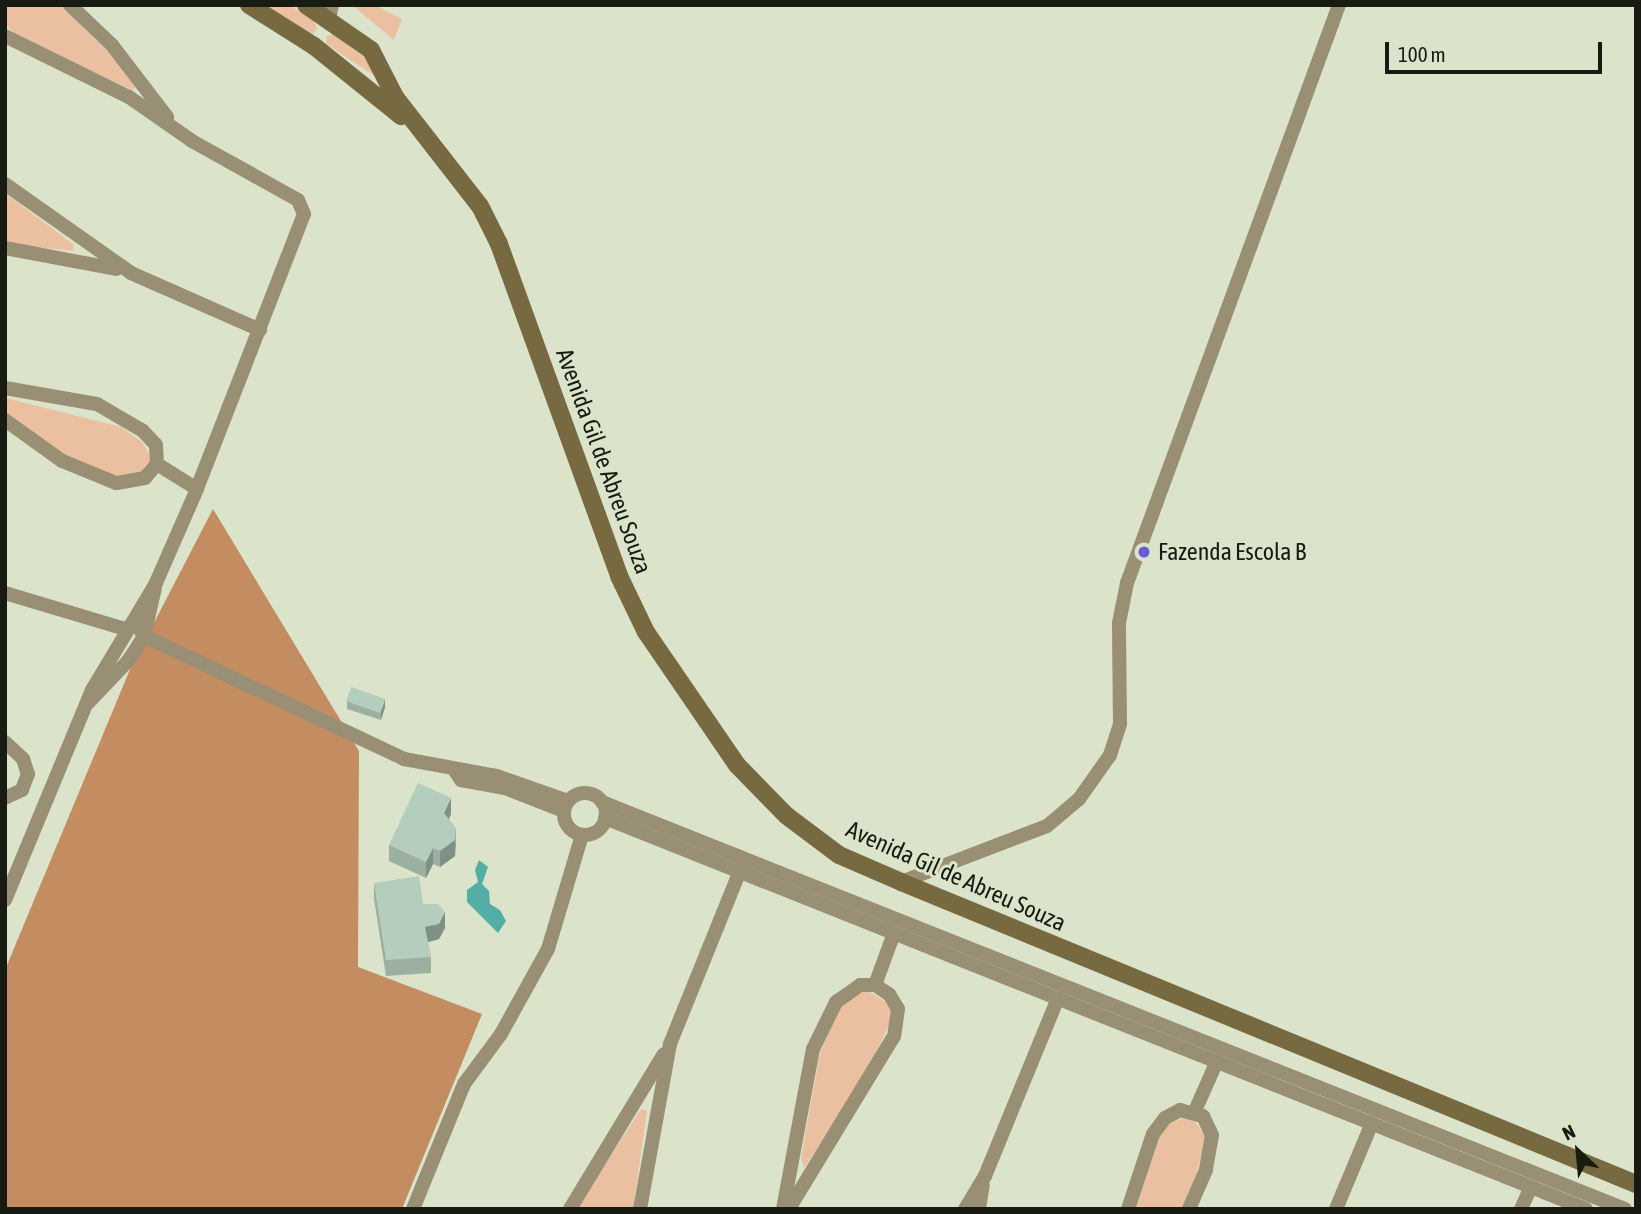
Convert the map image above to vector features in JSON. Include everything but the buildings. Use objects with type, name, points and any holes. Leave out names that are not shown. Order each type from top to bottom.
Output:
[{"type":"street","points":[[70,5],[112,45],[172,124]]},
{"type":"street","name":"Avenida Gil de Abreu Souza","points":[[249,5],[314,46],[428,138]]},
{"type":"street","points":[[901,882],[1047,826],[1079,799],[1110,755],[1120,724],[1119,623],[1127,583],[1339,5]]},
{"type":"street","name":"Avenida Gil de Abreu Souza","points":[[309,6],[332,11],[371,50],[389,89],[462,178],[499,244],[619,576],[646,632],[737,765],[787,816],[839,855],[901,882],[1636,1184]]},
{"type":"street","points":[[314,46],[332,11]]},
{"type":"street","points":[[5,36],[129,97],[303,206],[302,223],[197,489],[156,583],[144,636],[128,661],[87,704]]},
{"type":"street","points":[[129,97],[142,83]]},
{"type":"street","points":[[5,184],[82,242],[131,272],[260,330]]},
{"type":"street","points":[[74,258],[82,242]]},
{"type":"street","points":[[5,248],[74,258],[131,272]]},
{"type":"street","points":[[5,388],[97,404],[143,431],[156,445],[157,464],[145,478],[116,482],[62,461],[5,420]]},
{"type":"street","points":[[157,464],[197,489]]},
{"type":"street","points":[[5,900],[87,704],[124,629],[156,583]]},
{"type":"street","points":[[8,593],[124,629]]},
{"type":"street","points":[[124,629],[125,639],[131,642],[144,636]]},
{"type":"street","points":[[144,636],[377,749],[455,771],[461,780],[505,788],[566,806]]},
{"type":"street","points":[[5,743],[23,759],[28,783]]},
{"type":"street","points":[[28,783],[50,791]]},
{"type":"street","points":[[5,798],[28,783]]},
{"type":"street","points":[[566,806],[585,793],[1625,1209]]},
{"type":"street","points":[[566,806],[566,824],[582,835],[594,833],[605,818],[602,802]]},
{"type":"street","points":[[605,818],[1586,1209]]},
{"type":"street","points":[[413,1209],[464,1084],[501,1034],[548,949],[582,835]]},
{"type":"street","points":[[640,1209],[655,1105],[670,1044],[740,871]]},
{"type":"street","points":[[875,985],[894,933]]},
{"type":"street","points":[[783,1209],[821,1031],[847,990],[875,985],[889,995],[898,1009],[894,1036],[808,1172],[789,1209]]},
{"type":"street","points":[[965,1209],[985,1176],[1058,998]]},
{"type":"street","points":[[570,1209],[670,1044]]},
{"type":"street","points":[[1194,1112],[1217,1061]]},
{"type":"street","points":[[638,1095],[655,1105]]},
{"type":"street","points":[[1128,1209],[1153,1134],[1170,1114],[1180,1110],[1203,1116],[1212,1135],[1206,1170],[1189,1209]]},
{"type":"street","points":[[1336,1209],[1372,1123]]},
{"type":"street","points":[[792,1164],[808,1172]]},
{"type":"street","points":[[979,1209],[985,1176]]},
{"type":"street","points":[[1521,1209],[1531,1187]]},
{"type":"shaded area","points":[[5,5],[60,5],[115,58],[137,86],[132,90],[21,38],[5,25]]},
{"type":"shaded area","points":[[263,5],[289,5],[314,21],[317,29],[311,36]]},
{"type":"shaded area","points":[[352,5],[375,5],[402,19],[394,40]]},
{"type":"shaded area","points":[[333,34],[366,56],[375,76],[326,44],[327,36]]},
{"type":"shaded area","points":[[5,193],[73,244],[74,251],[5,244]]},
{"type":"shaded area","points":[[6,398],[121,427],[142,442],[151,457],[150,470],[115,478],[69,461],[5,411]]},
{"type":"shaded area","points":[[213,509],[359,751],[358,967],[482,1014],[402,1209],[5,1209],[5,970],[131,667]]},
{"type":"shaded area","points":[[865,989],[890,1005],[891,1021],[858,1090],[804,1168],[801,1158],[820,1053],[837,1013],[852,992]]},
{"type":"shaded area","points":[[641,1109],[647,1111],[633,1209],[576,1209]]},
{"type":"shaded area","points":[[1183,1118],[1194,1120],[1206,1137],[1189,1201],[1183,1209],[1133,1209],[1157,1138],[1168,1124]]},
{"type":"water","points":[[479,860],[488,867],[482,884],[489,891],[490,904],[500,910],[506,921],[498,933],[467,902],[467,890],[478,882],[475,870]]},
{"type":"place","name":"Fazenda Escola B","points":[[1144,552]]}]
